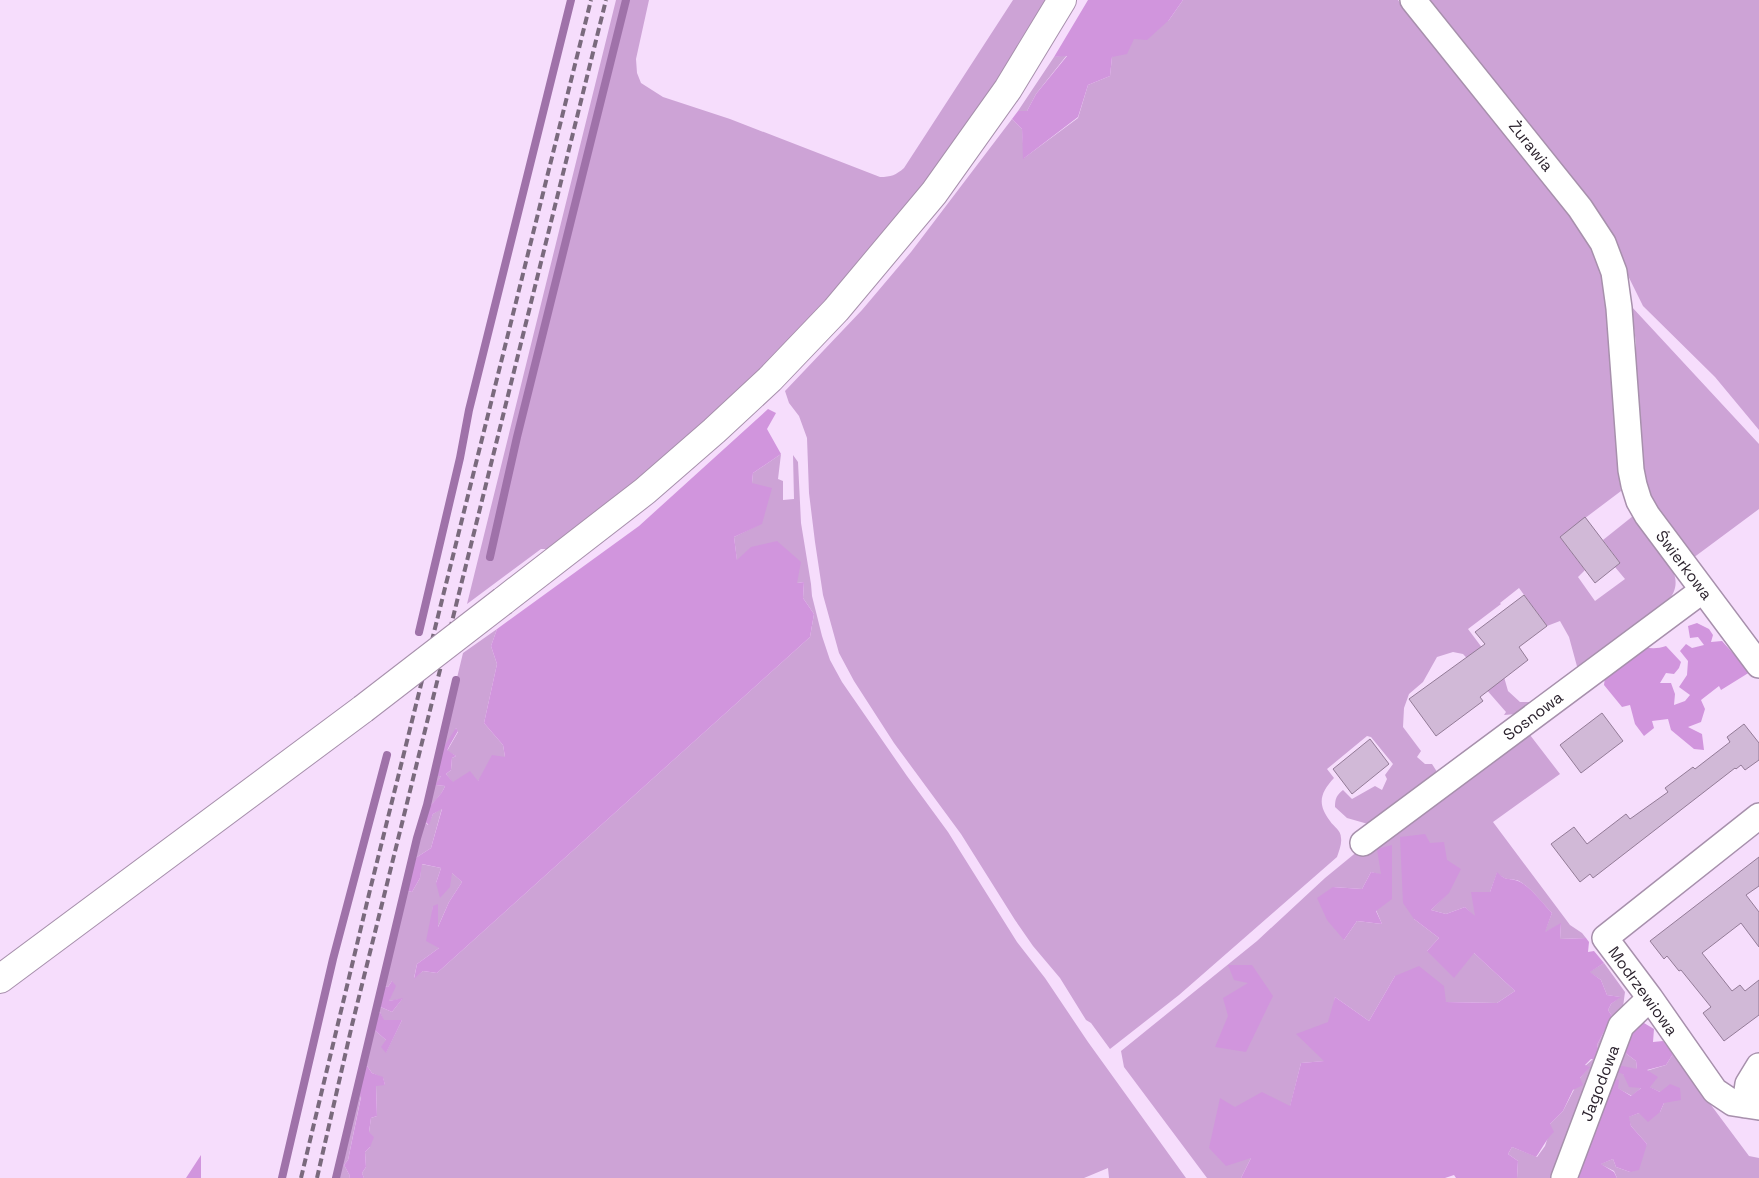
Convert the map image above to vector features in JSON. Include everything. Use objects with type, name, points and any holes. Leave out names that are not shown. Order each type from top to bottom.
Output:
[{"type":"main road","points":[[0,979],[363,709],[645,490],[714,431],[770,379],[836,310],[934,193],[1008,89],[1062,0]]},
{"type":"street","name":"Żurawia","points":[[1413,0],[1580,208],[1603,243],[1614,272],[1619,308],[1630,455]]},
{"type":"street","name":"Świerkowa","points":[[1630,455],[1634,485],[1639,501],[1759,665]]},
{"type":"street","name":"Sosnowa","points":[[1363,843],[1703,590]]},
{"type":"street","name":"Modrzewiowa","points":[[1752,1106],[1728,1101],[1715,1091],[1650,998],[1605,938],[1759,816]]},
{"type":"street","name":"Jagodowa","points":[[1564,1178],[1621,1026],[1650,998]]},
{"type":"street","points":[[1752,1106],[1748,1084],[1759,1066]]},
{"type":"shaded area","points":[[616,0],[649,0],[636,59],[637,73],[641,83],[663,97],[730,119],[880,177],[887,177],[904,168],[1013,0],[1051,0],[930,179],[830,300],[696,434],[554,549],[541,549],[467,604]]},
{"type":"shaded area","points":[[1088,0],[1183,0],[1169,20],[1147,40],[1134,39],[1127,54],[1112,57],[1110,76],[1088,85],[1078,117],[1023,159],[1022,129],[1012,119],[1018,111],[1027,111],[1036,94],[1067,56],[1054,57]]},
{"type":"shaded area","points":[[1183,0],[1398,0],[1571,212],[1599,261],[1605,286],[1621,491],[1560,537],[1585,570],[1578,577],[1595,601],[1625,579],[1615,567],[1620,563],[1603,540],[1633,516],[1669,563],[1676,584],[1667,602],[1578,670],[1569,637],[1560,621],[1547,626],[1519,588],[1468,629],[1504,677],[1508,691],[1520,702],[1529,702],[1529,707],[1516,714],[1504,715],[1506,712],[1485,688],[1481,673],[1463,654],[1453,652],[1437,657],[1423,682],[1409,694],[1404,708],[1403,727],[1421,751],[1417,757],[1425,764],[1432,764],[1439,775],[1368,824],[1347,818],[1335,807],[1335,801],[1343,790],[1352,799],[1375,786],[1382,790],[1387,779],[1385,775],[1393,764],[1371,737],[1367,736],[1327,769],[1334,778],[1323,794],[1322,804],[1326,815],[1341,835],[1341,845],[1337,857],[1179,995],[1110,1049],[1091,1023],[1086,1020],[1060,978],[1033,946],[1015,920],[961,834],[894,743],[854,681],[839,653],[823,595],[815,542],[809,493],[807,438],[799,416],[789,403],[785,391],[862,310],[911,252],[1012,119],[1022,129],[1024,158],[1078,118],[1088,85],[1110,76],[1112,57],[1134,38],[1169,20]]},
{"type":"shaded area","points":[[1424,0],[1759,0],[1759,430],[1715,377],[1643,306],[1595,209]]},
{"type":"shaded area","points":[[1067,55],[1036,94],[1027,111],[1018,111],[1054,57]]},
{"type":"shaded area","points":[[1631,306],[1759,444],[1759,509],[1693,558],[1665,525],[1649,493],[1641,464],[1634,399],[1636,343]]},
{"type":"shaded area","points":[[768,409],[776,413],[767,429],[781,454],[753,473],[752,483],[772,488],[762,524],[734,537],[737,560],[751,547],[777,541],[801,562],[797,583],[804,582],[803,598],[814,614],[810,637],[437,973],[423,971],[414,979],[417,964],[439,948],[426,941],[433,906],[438,904],[438,927],[449,902],[462,882],[452,873],[450,887],[440,898],[436,883],[441,868],[422,864],[420,878],[412,892],[404,890],[411,861],[431,848],[442,809],[433,814],[429,825],[423,820],[428,809],[445,786],[435,785],[441,776],[436,776],[439,754],[456,728],[458,731],[447,750],[456,756],[452,758],[451,770],[446,774],[453,782],[470,771],[478,781],[492,755],[505,757],[503,745],[484,723],[497,664],[491,646],[497,629],[639,526]]},
{"type":"shaded area","points":[[781,454],[778,479],[783,481],[783,500],[794,499],[793,455],[798,462],[801,523],[812,596],[830,660],[842,682],[948,832],[1017,942],[1045,978],[1088,1042],[1186,1178],[1109,1178],[1108,1168],[1084,1178],[364,1178],[362,1173],[366,1167],[365,1152],[370,1147],[369,1132],[371,1118],[377,1116],[376,1085],[385,1085],[383,1078],[372,1073],[363,1060],[371,1027],[386,1040],[386,1052],[402,1020],[383,1020],[380,1012],[373,1019],[376,1005],[392,1012],[402,999],[389,1001],[392,981],[388,987],[381,985],[404,890],[412,892],[420,878],[421,864],[441,868],[436,883],[451,872],[462,882],[449,902],[437,929],[432,906],[439,948],[417,964],[414,978],[423,971],[437,973],[810,637],[814,614],[803,598],[804,582],[797,583],[737,561],[734,537],[762,523],[752,483],[753,473]]},
{"type":"shaded area","points":[[1697,623],[1709,629],[1713,635],[1711,642],[1722,641],[1750,672],[1721,690],[1719,686],[1701,700],[1705,709],[1701,722],[1688,727],[1702,734],[1704,750],[1694,749],[1671,730],[1668,719],[1652,721],[1654,728],[1644,736],[1635,724],[1630,705],[1622,707],[1604,685],[1605,677],[1635,645],[1650,648],[1666,646],[1681,662],[1674,674],[1666,673],[1660,683],[1671,683],[1675,694],[1674,705],[1685,701],[1690,695],[1679,687],[1687,675],[1688,661],[1680,651],[1686,644],[1692,648],[1704,645],[1698,637],[1690,638],[1688,626]]},
{"type":"shaded area","points":[[497,629],[491,646],[497,664],[484,723],[503,745],[505,757],[478,781],[453,783],[446,774],[451,770],[452,758],[456,756],[447,751],[458,732],[456,728],[437,776],[441,776],[436,785],[445,786],[439,796],[425,811],[463,653]]},
{"type":"shaded area","points":[[1530,735],[1560,774],[1493,822],[1570,925],[1586,938],[1560,939],[1561,924],[1544,933],[1552,913],[1532,891],[1519,881],[1504,878],[1497,873],[1490,892],[1475,917],[1465,907],[1446,914],[1431,910],[1448,893],[1414,919],[1439,938],[1427,951],[1474,953],[1515,991],[1497,1003],[1446,1002],[1395,976],[1369,1021],[1335,997],[1325,1061],[1301,1063],[1290,1107],[1235,1108],[1220,1099],[1251,1158],[1241,1178],[1207,1178],[1124,1067],[1121,1051],[1257,941],[1325,878],[1364,846],[1506,748]],"holes":[[[1371,872],[1381,875],[1376,910],[1382,924],[1357,921],[1344,940],[1333,887],[1362,889]]]},
{"type":"shaded area","points":[[442,808],[431,848],[411,861],[423,820],[428,825],[433,814]]},
{"type":"shaded area","points":[[1425,834],[1430,843],[1444,842],[1447,860],[1461,869],[1449,893],[1431,910],[1446,914],[1465,907],[1475,916],[1471,892],[1490,892],[1497,872],[1505,878],[1522,883],[1552,913],[1545,932],[1561,923],[1560,939],[1586,938],[1589,942],[1588,952],[1594,951],[1604,963],[1590,972],[1601,980],[1607,995],[1621,997],[1611,1004],[1608,1010],[1612,1016],[1597,1045],[1600,1053],[1598,1060],[1591,1059],[1585,1065],[1590,1067],[1580,1078],[1583,1085],[1573,1090],[1563,1111],[1550,1124],[1554,1132],[1536,1157],[1512,1147],[1508,1154],[1518,1161],[1517,1178],[1456,1178],[1454,1175],[1445,1178],[1241,1178],[1251,1158],[1226,1166],[1209,1148],[1220,1098],[1235,1107],[1262,1092],[1290,1106],[1301,1063],[1324,1061],[1296,1034],[1328,1022],[1335,997],[1369,1021],[1395,976],[1419,966],[1444,986],[1446,1002],[1497,1003],[1515,991],[1474,953],[1454,978],[1427,951],[1439,938],[1414,919],[1403,903],[1400,837]]},
{"type":"shaded area","points":[[1392,845],[1392,899],[1376,911],[1382,924],[1357,921],[1344,940],[1327,920],[1317,898],[1333,887],[1362,889],[1371,872],[1381,874],[1377,849]]},
{"type":"shaded area","points":[[1604,963],[1625,992],[1623,1007],[1553,1178],[1517,1178],[1518,1161],[1508,1154],[1512,1147],[1537,1157],[1545,1146],[1550,1124],[1563,1111],[1580,1078],[1589,1067],[1585,1066],[1600,1053],[1597,1045],[1612,1016],[1608,1010],[1611,1004],[1620,997],[1607,995],[1601,980],[1589,972]]},
{"type":"shaded area","points":[[1228,965],[1252,965],[1273,996],[1246,1052],[1215,1047],[1228,1016],[1223,998],[1248,983],[1234,980]]},
{"type":"shaded area","points":[[392,981],[396,986],[389,1001],[403,998],[392,1012],[376,1005],[381,985],[388,987]]},
{"type":"shaded area","points":[[380,1012],[384,1020],[402,1020],[386,1053],[381,1047],[386,1040],[371,1027],[373,1019]]},
{"type":"shaded area","points":[[1644,1023],[1654,1029],[1653,1042],[1663,1041],[1673,1054],[1666,1065],[1647,1070],[1658,1077],[1650,1087],[1660,1092],[1670,1084],[1680,1088],[1681,1100],[1664,1103],[1660,1112],[1648,1122],[1639,1113],[1629,1117],[1631,1126],[1647,1144],[1639,1170],[1630,1172],[1616,1167],[1613,1159],[1601,1164],[1614,1172],[1617,1178],[1572,1178],[1613,1078],[1619,1080],[1618,1088],[1631,1096],[1641,1088],[1629,1087],[1623,1074],[1613,1071],[1618,1065],[1637,1069],[1636,1061],[1620,1049],[1626,1036],[1632,1029]]},
{"type":"shaded area","points":[[1620,1049],[1636,1061],[1637,1069],[1623,1074],[1642,1087],[1632,1096],[1617,1088],[1613,1078]]},
{"type":"shaded area","points":[[1673,1054],[1749,1156],[1759,1158],[1759,1178],[1617,1178],[1614,1171],[1600,1164],[1613,1159],[1616,1167],[1630,1172],[1647,1144],[1631,1126],[1628,1117],[1639,1113],[1660,1112],[1664,1103],[1660,1092],[1649,1087],[1646,1071],[1666,1065]]},
{"type":"shaded area","points":[[363,1060],[372,1073],[383,1077],[385,1085],[376,1086],[377,1116],[371,1118],[369,1132],[374,1137],[370,1147],[365,1152],[366,1167],[362,1173],[364,1178],[349,1178],[350,1176],[344,1165],[348,1160],[361,1097],[356,1089]]},
{"type":"shaded area","points":[[356,1089],[361,1096],[348,1160],[344,1165],[350,1176],[349,1178],[336,1178]]},
{"type":"shaded area","points":[[201,1155],[201,1178],[186,1178]]},
{"type":"building","points":[[1585,517],[1620,563],[1595,583],[1560,537]]},
{"type":"building","points":[[1524,595],[1547,626],[1519,647],[1528,660],[1480,697],[1483,701],[1436,736],[1409,699],[1485,644],[1475,632]]},
{"type":"building","points":[[1602,713],[1623,741],[1581,773],[1560,745]]},
{"type":"building","points":[[1744,724],[1759,743],[1759,760],[1745,770],[1741,765],[1735,768],[1593,878],[1590,874],[1580,882],[1551,844],[1574,827],[1587,844],[1626,814],[1630,819],[1668,792],[1665,788],[1693,767],[1695,769],[1730,742],[1727,737]]},
{"type":"building","points":[[1370,739],[1389,764],[1352,794],[1333,769]]},
{"type":"building","points":[[1759,857],[1759,886],[1746,895],[1759,912],[1759,947],[1741,923],[1702,953],[1732,991],[1740,985],[1745,991],[1759,980],[1759,1015],[1724,1041],[1703,1013],[1711,1007],[1681,970],[1679,971],[1667,956],[1664,959],[1650,941]]},
{"type":"waterway","points":[[419,632],[460,458],[469,410],[571,0]]},
{"type":"waterway","points":[[490,557],[517,437],[626,0]]},
{"type":"waterway","points":[[336,1178],[456,680]]},
{"type":"waterway","points":[[282,1178],[333,959],[387,755]]},
{"type":"railway","points":[[301,1178],[370,890],[591,0]]},
{"type":"railway","points":[[317,1178],[352,1025],[606,0]]}]
